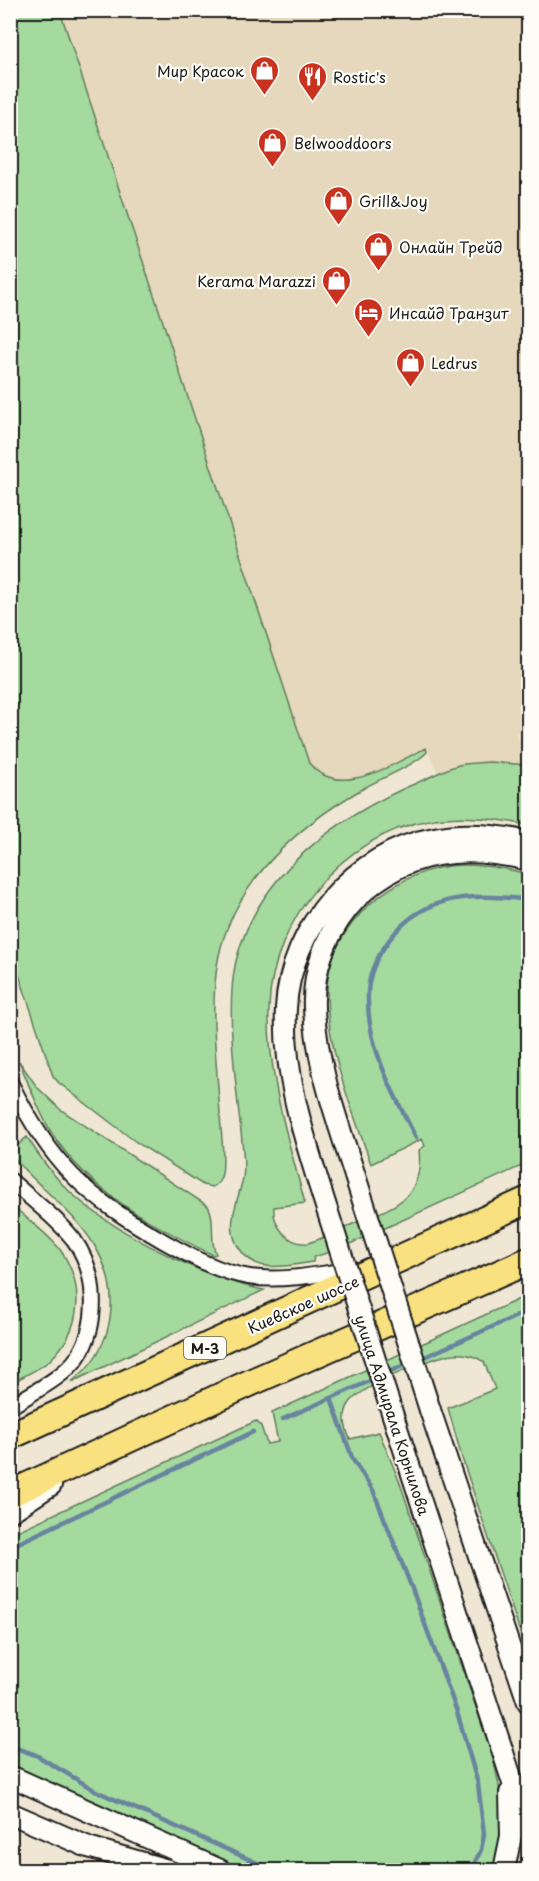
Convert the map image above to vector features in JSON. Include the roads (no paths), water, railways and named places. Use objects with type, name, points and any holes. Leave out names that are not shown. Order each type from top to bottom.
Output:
[{"type":"highway","name":"Киевское шоссе","points":[[10,1436],[528,1200]]},
{"type":"highway","points":[[10,1494],[528,1261]]},
{"type":"main road","name":"улица Адмирала Корнилова","points":[[528,842],[470,835],[432,838],[412,843],[378,859],[349,880],[328,904],[308,933],[294,965],[289,986],[286,1028],[293,1091],[322,1194],[528,1829]]},
{"type":"main road","points":[[528,860],[470,852],[435,855],[387,874],[362,893],[342,915],[326,941],[316,970],[315,1027],[327,1083],[355,1176],[430,1410],[528,1702]]},
{"type":"main road","points":[[10,1512],[99,1454]]},
{"type":"main road","points":[[504,1870],[511,1836],[508,1769]]},
{"type":"main road","points":[[10,1776],[220,1870]]},
{"type":"main road","points":[[10,1790],[191,1870]]},
{"type":"main road","points":[[10,1813],[88,1847],[168,1870]]},
{"type":"street","points":[[10,1082],[50,1151],[85,1190],[147,1231],[213,1266],[260,1278],[315,1275],[399,1260]]},
{"type":"street","points":[[10,1180],[74,1240],[89,1269],[92,1296],[92,1320],[76,1358],[56,1376],[10,1407]]},
{"type":"waterway","points":[[416,1138],[384,1072],[373,1037],[369,1019],[368,994],[376,961],[397,931],[412,917],[429,907],[466,897],[528,900]]},
{"type":"waterway","points":[[420,1359],[528,1311]]},
{"type":"waterway","points":[[384,1374],[409,1363]]},
{"type":"waterway","points":[[283,1419],[377,1378]]},
{"type":"waterway","points":[[331,1398],[353,1460],[373,1490],[457,1712],[478,1784],[484,1834],[481,1850],[471,1870]]},
{"type":"waterway","points":[[10,1547],[253,1432]]},
{"type":"waterway","points":[[10,1746],[36,1755],[96,1791],[273,1870]]},
{"type":"place","name":"Мир Красок","points":[[265,96]]},
{"type":"place","name":"Rostic's","points":[[312,102]]},
{"type":"place","name":"Belwooddoors","points":[[273,168]]},
{"type":"place","name":"Grill&Joy","points":[[338,226]]},
{"type":"place","name":"Онлайн Трейд","points":[[378,272]]},
{"type":"place","name":"Kerama Marazzi","points":[[337,306]]},
{"type":"place","name":"Инсайд Транзит","points":[[368,338]]},
{"type":"place","name":"Ledrus","points":[[410,388]]}]
